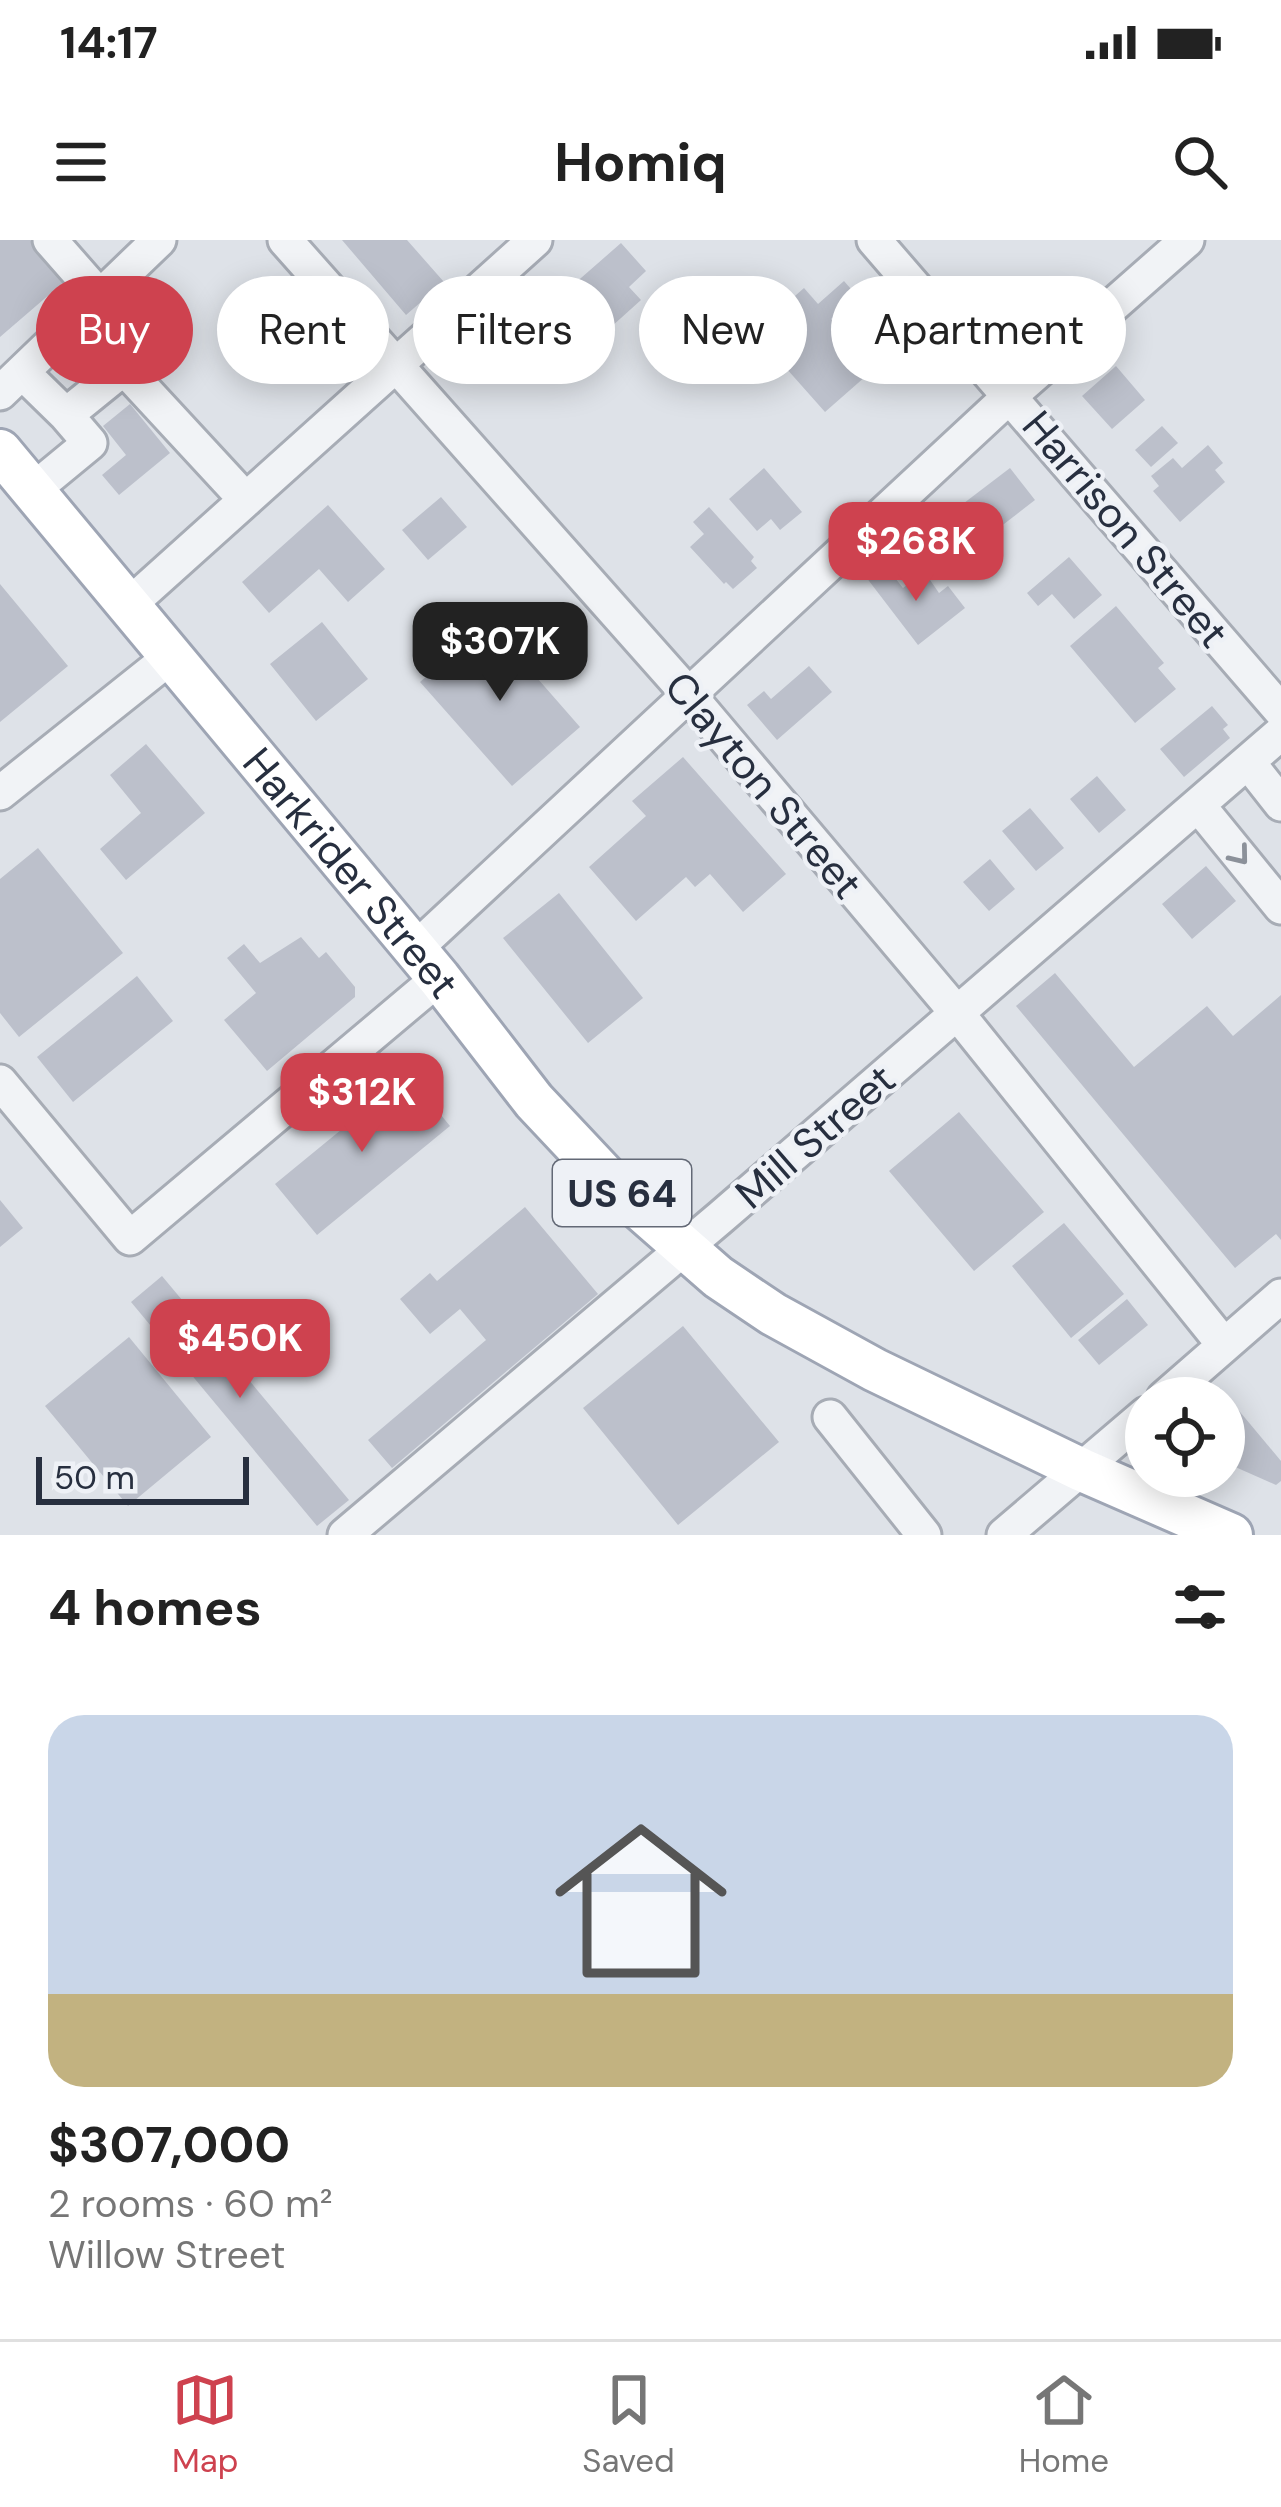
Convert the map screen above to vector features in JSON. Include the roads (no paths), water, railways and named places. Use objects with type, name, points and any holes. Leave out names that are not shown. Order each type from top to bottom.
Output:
[{"type":"main road","name":"Harkrider Street","points":[[0,451],[427,964],[534,1101],[613,1185],[718,1277],[773,1314],[875,1370],[1082,1470],[1231,1535]]},
{"type":"street","points":[[50,240],[82,276]]},
{"type":"street","points":[[121,276],[159,240]]},
{"type":"street","name":"Clayton Street","points":[[285,240],[688,694],[957,1012],[1224,1345]]},
{"type":"street","name":"Harrison Street","points":[[874,240],[1281,711]]},
{"type":"street","points":[[0,1082],[130,1238],[427,964],[688,694],[1011,394],[1187,240]]},
{"type":"street","points":[[130,604],[518,246]]},
{"type":"street","points":[[33,490],[90,442],[66,415],[11,383],[36,359]]},
{"type":"street","points":[[66,415],[124,368],[246,500]]},
{"type":"street","points":[[0,793],[172,655]]},
{"type":"street","name":"Mill Street","points":[[358,1531],[1281,734]]},
{"type":"street","points":[[1248,762],[1281,804]]},
{"type":"street","points":[[1198,805],[1281,907]]},
{"type":"street","points":[[1188,1377],[1281,1296]]},
{"type":"street","points":[[830,1417],[924,1535]]},
{"type":"street","points":[[1004,1535],[1125,1432]]}]
